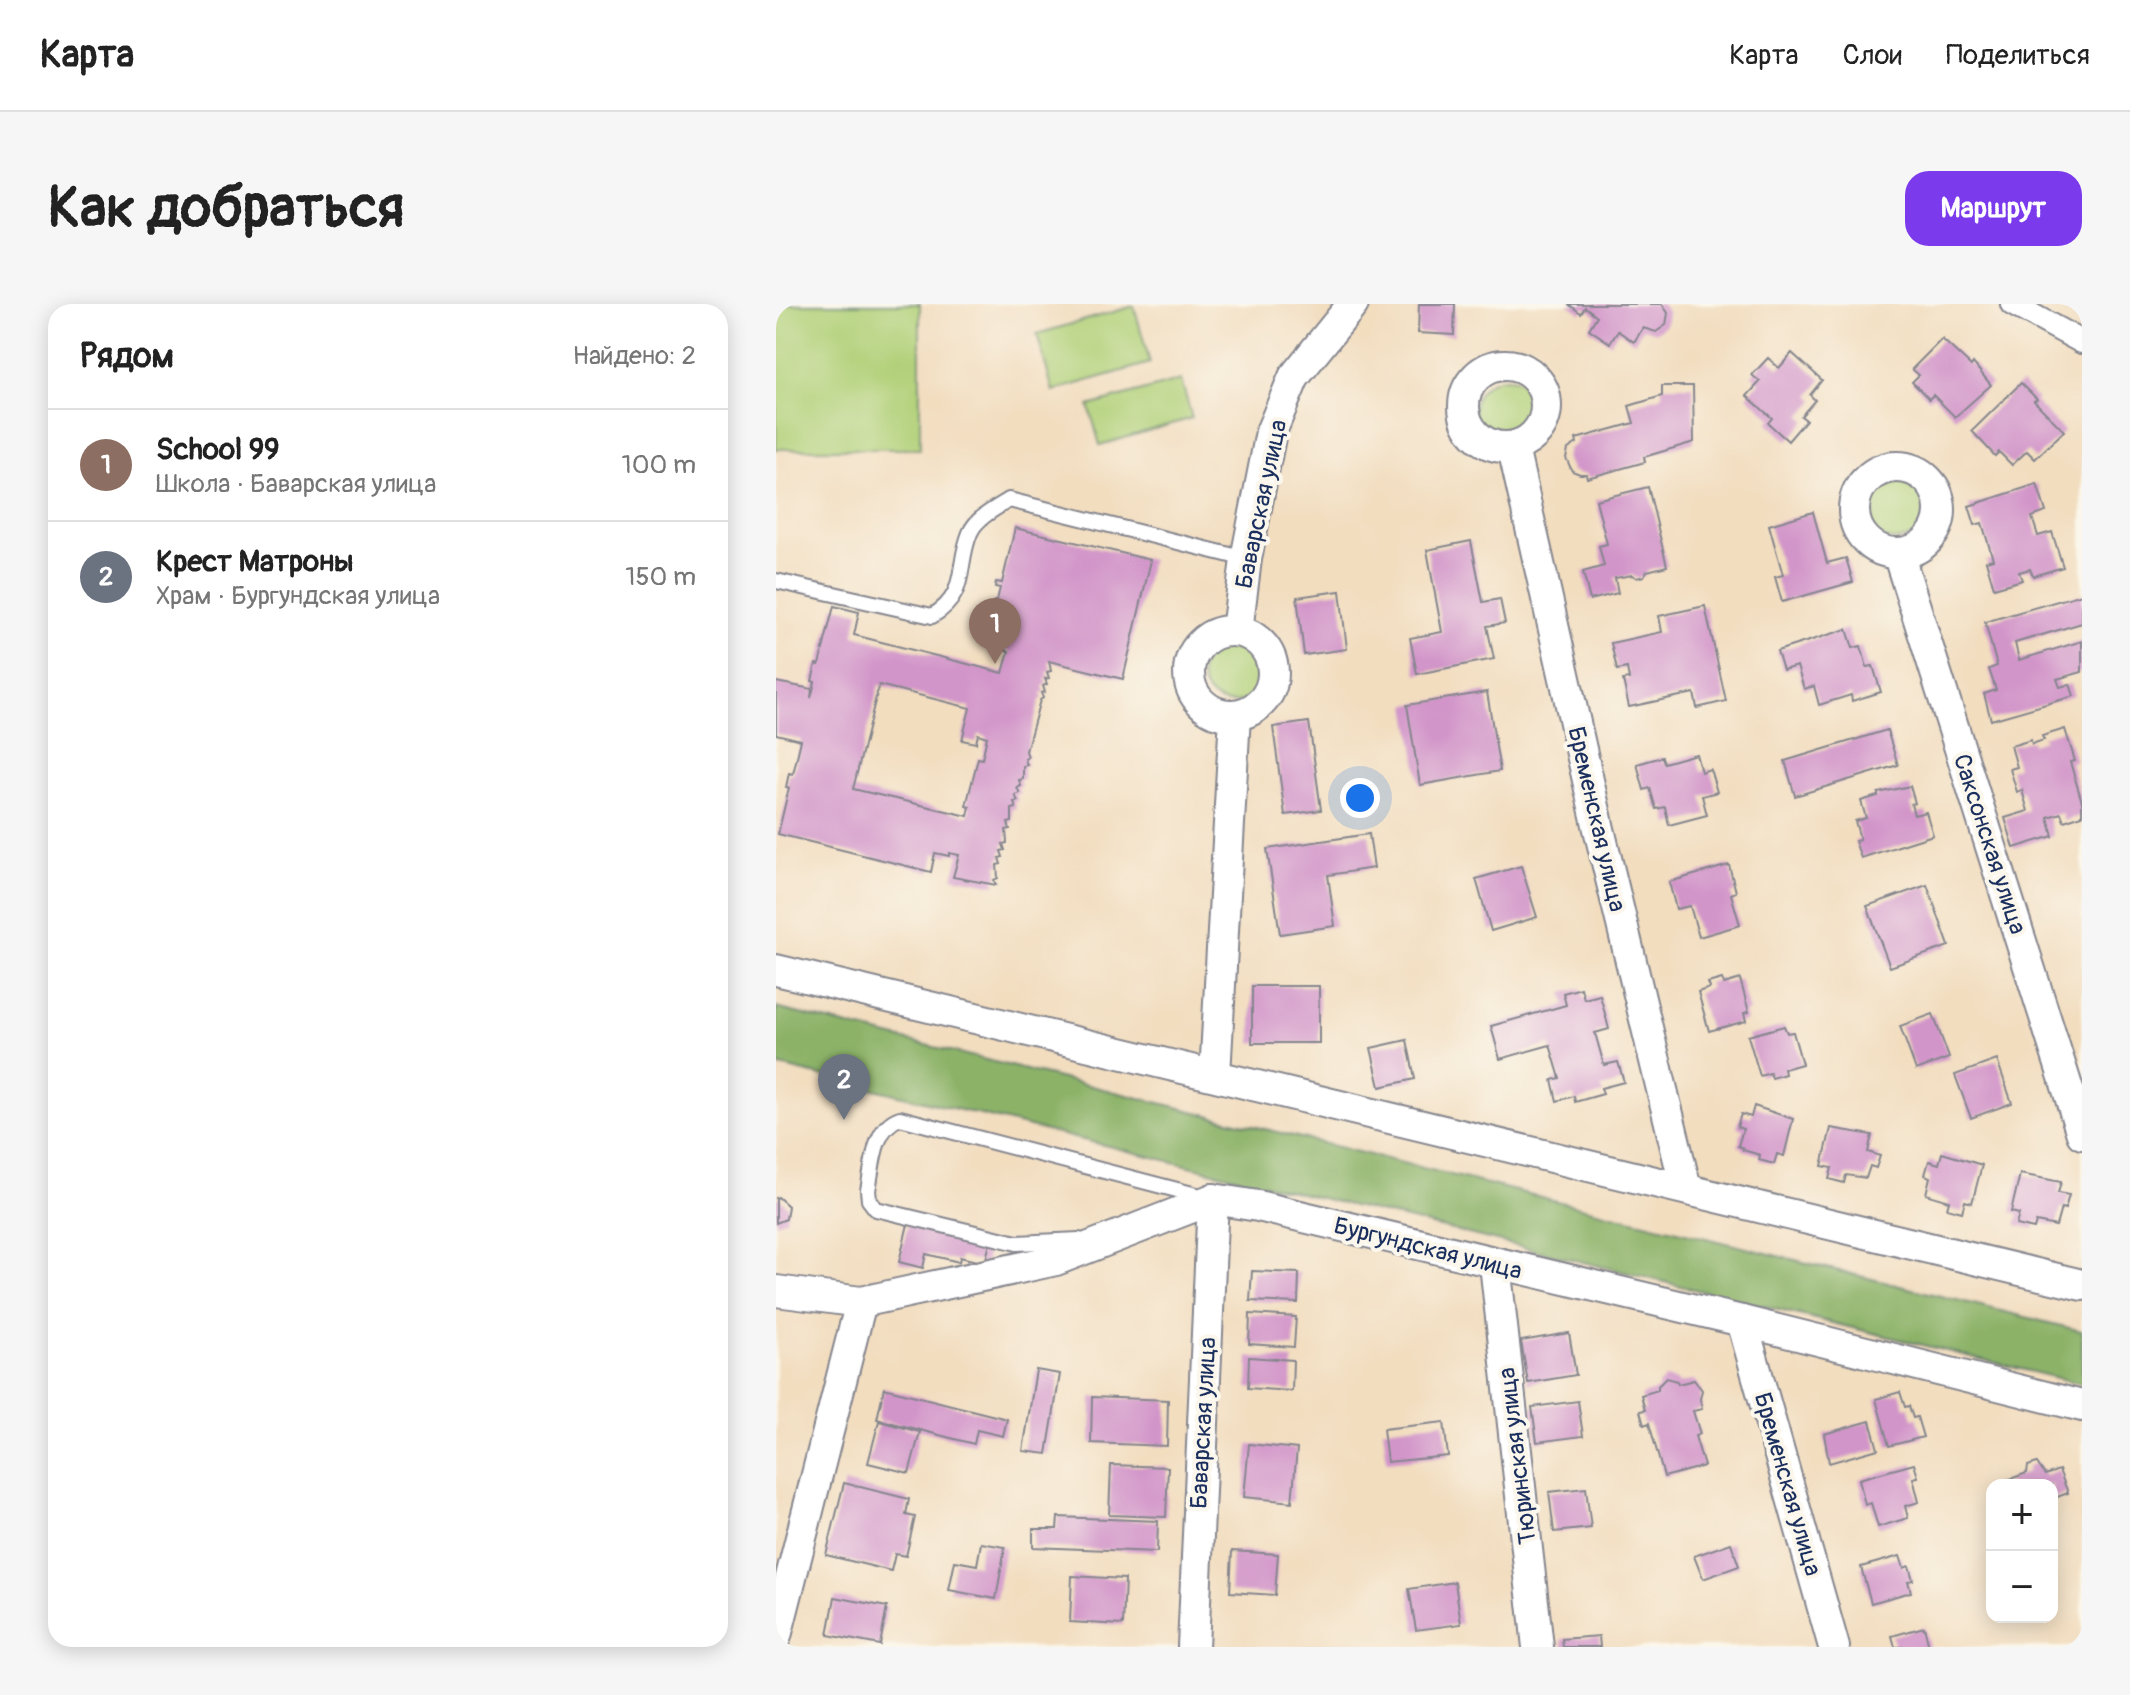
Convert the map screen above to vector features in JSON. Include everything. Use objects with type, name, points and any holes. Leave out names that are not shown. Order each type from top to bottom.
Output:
[{"type":"street","name":"Баварская улица","points":[[1237,631],[1246,559],[1271,432],[1294,377],[1353,304]]},
{"type":"street","points":[[2012,304],[2082,342]]},
{"type":"street","name":"Бременская улица","points":[[1513,448],[1599,829],[1686,1189]]},
{"type":"street","name":"Саксонская улица","points":[[1898,553],[2082,1134]]},
{"type":"street","points":[[1237,631],[1250,635],[1269,654],[1273,681],[1259,705],[1235,715],[1223,715],[1202,704],[1194,694],[1189,671],[1191,660],[1204,640],[1214,634],[1237,631]]},
{"type":"street","points":[[1215,1075],[1235,715]]},
{"type":"street","points":[[776,970],[2082,1285]]},
{"type":"street","name":"Баварская улица","points":[[1193,1647],[1213,1199]]},
{"type":"street","name":"Бургундская улица","points":[[776,1291],[861,1302],[1056,1260],[1213,1199],[1258,1206],[1742,1321],[2082,1406]]},
{"type":"street","name":"Тюринская улица","points":[[1495,1264],[1538,1647]]},
{"type":"street","points":[[776,1636],[861,1302]]},
{"type":"street","name":"Бременская улица","points":[[1742,1321],[1834,1647]]},
{"type":"lane","points":[[776,581],[932,616],[948,606],[956,591],[971,530],[991,510],[1009,500],[1246,559]]},
{"type":"lane","points":[[1112,1238],[1017,1243],[876,1209],[869,1200],[868,1190],[882,1130],[889,1121],[900,1118],[1213,1199]]},
{"type":"green space","points":[[776,304],[920,304],[920,449],[776,449]]},
{"type":"green space","points":[[1134,306],[1150,363],[1053,391],[1037,334]]},
{"type":"green space","points":[[1506,378],[1524,384],[1532,392],[1538,410],[1532,428],[1524,436],[1506,442],[1488,436],[1480,428],[1474,410],[1480,392],[1488,384]]},
{"type":"green space","points":[[1181,380],[1192,418],[1100,445],[1089,406]]},
{"type":"green space","points":[[1896,476],[1914,482],[1922,490],[1928,508],[1922,526],[1914,534],[1896,540],[1878,534],[1870,526],[1864,508],[1870,490],[1878,482]]},
{"type":"green space","points":[[1231,643],[1243,645],[1252,652],[1259,661],[1259,685],[1252,694],[1243,701],[1231,703],[1219,701],[1210,694],[1203,685],[1201,673],[1203,661],[1210,652],[1219,645]]},
{"type":"green space","points":[[776,1008],[2082,1331],[2082,1384],[776,1065]]},
{"type":"building","points":[[1419,304],[1455,304],[1454,335],[1418,333]]},
{"type":"building","points":[[1568,304],[1662,304],[1668,313],[1666,325],[1656,332],[1643,328],[1634,342],[1618,331],[1610,343],[1589,329],[1597,316],[1585,307],[1581,313]]},
{"type":"building","points":[[1942,339],[1971,366],[1973,363],[1991,385],[1955,417],[1933,395],[1929,399],[1912,382],[1919,375],[1912,369]]},
{"type":"building","points":[[1792,353],[1822,380],[1810,395],[1815,400],[1801,416],[1806,420],[1788,441],[1768,423],[1772,418],[1747,396],[1760,382],[1752,375],[1768,358],[1779,368]]},
{"type":"building","points":[[2021,383],[2064,431],[2035,459],[2027,451],[2012,465],[1999,452],[1995,456],[1972,431]]},
{"type":"building","points":[[1662,386],[1693,386],[1694,442],[1644,457],[1645,462],[1587,478],[1586,474],[1572,471],[1566,458],[1568,449],[1577,443],[1576,439],[1634,423],[1629,406],[1662,396]]},
{"type":"building","points":[[2037,484],[2046,512],[2032,517],[2038,536],[2052,532],[2063,567],[2033,576],[2030,569],[2019,572],[2022,580],[1994,588],[1986,561],[1993,559],[1982,523],[1975,525],[1969,506]]},
{"type":"building","points":[[1648,487],[1667,566],[1647,571],[1637,578],[1632,575],[1615,578],[1618,593],[1590,600],[1583,572],[1604,566],[1599,546],[1607,544],[1596,500]]},
{"type":"building","points":[[1813,512],[1827,563],[1846,558],[1853,582],[1782,602],[1775,577],[1783,575],[1769,525]]},
{"type":"building","points":[[1015,528],[1151,560],[1123,679],[1049,661],[1051,671],[1047,672],[1049,678],[1045,679],[1045,692],[1041,693],[1043,698],[1026,751],[1027,765],[1023,766],[1023,779],[1019,780],[1021,786],[1017,788],[1020,793],[1015,795],[1018,801],[1014,802],[1016,808],[1012,809],[1012,822],[1008,823],[1010,829],[1006,830],[1007,843],[1003,844],[1005,850],[1001,851],[1003,857],[999,858],[1001,864],[997,865],[996,885],[953,877],[959,855],[935,853],[931,872],[778,834],[789,788],[786,787],[789,773],[793,774],[801,740],[776,734],[776,682],[812,689],[811,698],[816,664],[819,665],[834,606],[859,612],[854,635],[1003,673],[1009,651],[986,645],[983,639],[988,637],[988,621],[992,619],[990,611],[995,609],[993,602],[997,600],[1000,588],[995,587],[996,582],[1002,583]],"holes":[[[879,685],[970,708],[962,740],[976,743],[978,734],[987,737],[982,759],[978,758],[966,806],[970,807],[968,816],[853,789]]]},
{"type":"building","points":[[1471,541],[1483,602],[1500,599],[1505,623],[1487,626],[1494,659],[1417,674],[1410,638],[1442,632],[1427,550]]},
{"type":"building","points":[[1340,591],[1347,649],[1304,655],[1297,597]]},
{"type":"building","points":[[2082,594],[2082,623],[2015,643],[2019,660],[2082,641],[2082,672],[2057,679],[2060,687],[2070,684],[2074,696],[1991,720],[1984,694],[1996,690],[1989,669],[1997,666],[1985,622]]},
{"type":"building","points":[[1705,606],[1726,701],[1697,708],[1694,693],[1629,707],[1623,680],[1629,679],[1627,668],[1617,670],[1611,643],[1662,632],[1659,616]]},
{"type":"building","points":[[1847,629],[1853,648],[1861,646],[1867,667],[1873,666],[1881,692],[1852,701],[1851,695],[1819,705],[1814,686],[1804,689],[1797,666],[1783,670],[1777,651]]},
{"type":"building","points":[[1487,692],[1500,771],[1420,785],[1407,705]]},
{"type":"building","points":[[1309,722],[1321,810],[1285,815],[1273,727]]},
{"type":"building","points":[[2065,729],[2075,761],[2070,762],[2082,802],[2082,815],[2064,821],[2061,813],[2048,817],[2053,836],[2014,848],[2005,818],[2028,811],[2022,790],[2017,792],[2010,769],[2017,767],[2011,746],[2031,740],[2032,744],[2044,740],[2042,736]]},
{"type":"building","points":[[1887,730],[1898,765],[1795,796],[1785,761]]},
{"type":"building","points":[[1696,754],[1701,772],[1710,769],[1717,792],[1702,796],[1707,815],[1669,825],[1665,807],[1656,809],[1650,788],[1644,790],[1637,764],[1662,757],[1664,763]]},
{"type":"building","points":[[1910,786],[1915,803],[1911,804],[1914,815],[1926,812],[1933,835],[1861,858],[1855,841],[1860,839],[1855,821],[1866,818],[1861,801],[1878,796],[1878,793]]},
{"type":"building","points":[[1369,834],[1374,868],[1328,875],[1335,926],[1280,934],[1267,849]]},
{"type":"building","points":[[1729,865],[1736,892],[1731,894],[1740,925],[1699,937],[1690,906],[1676,909],[1669,882]]},
{"type":"building","points":[[1521,866],[1537,917],[1491,931],[1476,879]]},
{"type":"building","points":[[1927,885],[1949,946],[1890,967],[1867,906]]},
{"type":"building","points":[[1722,979],[1724,984],[1740,979],[1749,1012],[1744,1013],[1746,1021],[1709,1031],[1698,992],[1710,988],[1708,983]]},
{"type":"building","points":[[1252,986],[1319,986],[1319,1043],[1252,1043]]},
{"type":"building","points":[[1581,988],[1584,999],[1600,995],[1609,1029],[1595,1033],[1604,1065],[1618,1062],[1624,1082],[1601,1088],[1603,1094],[1575,1102],[1574,1096],[1557,1101],[1552,1080],[1560,1078],[1550,1045],[1500,1059],[1491,1026],[1566,1005],[1563,993]]},
{"type":"building","points":[[1933,1014],[1949,1058],[1916,1070],[1900,1026]]},
{"type":"building","points":[[1784,1026],[1787,1033],[1793,1032],[1802,1064],[1784,1069],[1785,1074],[1772,1078],[1770,1073],[1760,1076],[1748,1036]]},
{"type":"building","points":[[1407,1040],[1415,1079],[1380,1087],[1371,1048]]},
{"type":"building","points":[[1997,1060],[2012,1103],[1971,1118],[1955,1075]]},
{"type":"building","points":[[1754,1106],[1793,1119],[1784,1156],[1777,1154],[1774,1164],[1759,1160],[1760,1155],[1738,1146],[1743,1129],[1737,1127],[1741,1114],[1751,1117]]},
{"type":"building","points":[[1831,1128],[1872,1135],[1868,1152],[1880,1156],[1876,1168],[1870,1166],[1866,1178],[1846,1175],[1844,1183],[1829,1179],[1832,1168],[1822,1166]]},
{"type":"building","points":[[1942,1153],[1982,1165],[1972,1203],[1965,1201],[1962,1212],[1947,1208],[1949,1201],[1926,1194],[1930,1177],[1925,1175],[1929,1161],[1939,1164]]},
{"type":"building","points":[[2020,1174],[2061,1182],[2058,1193],[2069,1195],[2056,1226],[2036,1222],[2034,1229],[2016,1225],[2019,1214],[2011,1212]]},
{"type":"building","points":[[776,1198],[788,1206],[786,1219],[776,1223]]},
{"type":"building","points":[[908,1224],[990,1243],[985,1263],[960,1257],[959,1262],[926,1254],[923,1268],[899,1262]]},
{"type":"building","points":[[1252,1271],[1299,1273],[1298,1303],[1250,1301]]},
{"type":"building","points":[[1250,1314],[1296,1317],[1294,1347],[1249,1344]]},
{"type":"building","points":[[1569,1333],[1576,1375],[1528,1383],[1521,1341]]},
{"type":"building","points":[[1249,1357],[1293,1360],[1292,1391],[1248,1388]]},
{"type":"building","points":[[1036,1370],[1060,1374],[1047,1454],[1023,1451]]},
{"type":"building","points":[[1666,1378],[1678,1384],[1694,1380],[1702,1390],[1702,1409],[1693,1411],[1700,1434],[1695,1436],[1704,1466],[1664,1477],[1649,1423],[1644,1425],[1640,1411],[1645,1410],[1641,1395],[1658,1390]]},
{"type":"building","points":[[884,1388],[1007,1419],[1003,1436],[977,1430],[974,1444],[877,1419]]},
{"type":"building","points":[[1900,1392],[1905,1407],[1909,1406],[1913,1418],[1917,1417],[1923,1437],[1889,1446],[1876,1399]]},
{"type":"building","points":[[1092,1397],[1168,1400],[1167,1446],[1091,1443]]},
{"type":"building","points":[[1578,1401],[1583,1436],[1537,1442],[1532,1407]]},
{"type":"building","points":[[879,1421],[920,1432],[909,1473],[868,1463]]},
{"type":"building","points":[[1870,1421],[1878,1449],[1829,1463],[1824,1434]]},
{"type":"building","points":[[1444,1422],[1448,1456],[1387,1462],[1383,1429]]},
{"type":"building","points":[[1249,1444],[1297,1449],[1292,1502],[1244,1497]]},
{"type":"building","points":[[2037,1463],[2045,1475],[2059,1470],[2068,1493],[2058,1497],[2058,1479],[2010,1479],[2027,1473],[2028,1466]]},
{"type":"building","points":[[1914,1464],[1918,1477],[1913,1478],[1919,1502],[1905,1506],[1908,1518],[1878,1527],[1871,1503],[1865,1505],[1859,1479]]},
{"type":"building","points":[[1111,1465],[1168,1467],[1166,1517],[1109,1515]]},
{"type":"building","points":[[844,1483],[909,1499],[906,1515],[915,1517],[906,1556],[895,1554],[891,1571],[826,1555]]},
{"type":"building","points":[[1586,1488],[1591,1528],[1554,1532],[1549,1492]]},
{"type":"building","points":[[1058,1517],[1158,1521],[1157,1552],[1033,1547],[1033,1529],[1057,1529]]},
{"type":"building","points":[[981,1543],[1005,1547],[996,1599],[949,1590],[955,1561],[977,1565]]},
{"type":"building","points":[[1731,1543],[1739,1566],[1703,1579],[1694,1556]]},
{"type":"building","points":[[1232,1551],[1278,1554],[1275,1595],[1230,1592]]},
{"type":"building","points":[[1900,1556],[1904,1568],[1909,1566],[1913,1580],[1908,1581],[1911,1592],[1871,1603],[1861,1567]]},
{"type":"building","points":[[1072,1576],[1125,1579],[1123,1625],[1070,1622]]},
{"type":"building","points":[[1455,1582],[1461,1624],[1416,1630],[1409,1589]]},
{"type":"building","points":[[835,1597],[887,1607],[880,1645],[828,1635]]},
{"type":"building","points":[[1924,1627],[1929,1647],[1895,1647],[1892,1636]]},
{"type":"building","points":[[1599,1636],[1600,1647],[1563,1647],[1562,1639]]},
{"type":"place","name":"School 99","points":[[995,664]]},
{"type":"place","name":"Крест Матроны","points":[[844,1120]]}]
